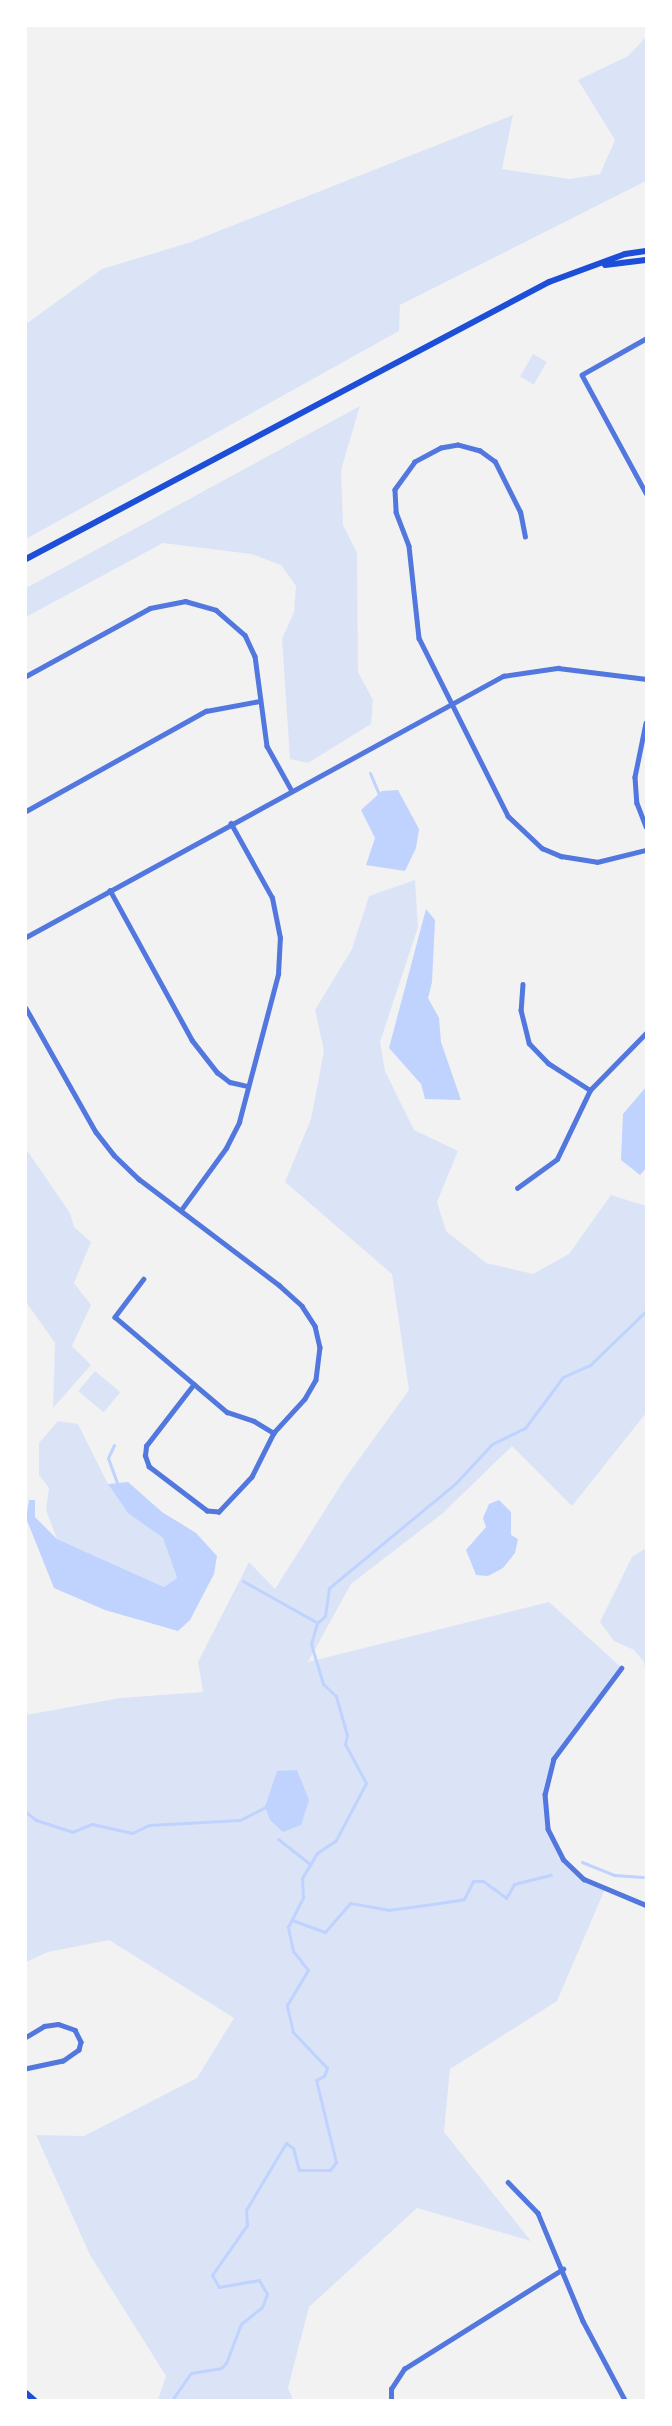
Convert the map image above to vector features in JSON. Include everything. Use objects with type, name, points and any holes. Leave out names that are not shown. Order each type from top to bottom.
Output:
[{"type":"main road","points":[[26,559],[549,282],[592,266],[646,251]]},
{"type":"main road","points":[[592,266],[646,260]]},
{"type":"main road","points":[[26,2393],[34,2400]]},
{"type":"street","points":[[646,339],[582,375],[646,493]]},
{"type":"street","points":[[525,537],[520,512],[495,462],[480,451],[458,445],[441,448],[415,462],[396,490],[396,512],[409,546],[419,638],[508,816],[542,848],[561,856],[597,862],[646,850]]},
{"type":"street","points":[[26,676],[150,608],[185,601],[216,610],[245,635],[255,656],[267,746],[275,766],[292,791]]},
{"type":"street","points":[[26,937],[503,676],[533,669],[558,668],[646,679]]},
{"type":"street","points":[[26,811],[206,711],[260,701]]},
{"type":"street","points":[[646,723],[639,751],[637,803],[646,826]]},
{"type":"street","points":[[639,751],[646,750]]},
{"type":"street","points":[[181,1210],[226,1148],[239,1122],[278,974],[280,938],[272,898],[231,824]]},
{"type":"street","points":[[110,890],[192,1040],[217,1072],[230,1082],[248,1086]]},
{"type":"street","points":[[523,984],[521,1010],[529,1043],[548,1063],[590,1090]]},
{"type":"street","points":[[26,1008],[96,1132],[139,1179],[279,1285],[302,1306],[315,1326],[320,1364],[316,1380],[305,1399],[274,1433],[252,1478],[228,1507],[219,1512],[207,1511],[149,1467],[145,1456],[146,1446],[194,1384]]},
{"type":"street","points":[[517,1188],[557,1159],[590,1090],[646,1033]]},
{"type":"street","points":[[144,1279],[114,1317],[227,1412],[255,1421],[274,1433]]},
{"type":"street","points":[[622,1668],[554,1758],[545,1794],[548,1829],[563,1859],[584,1879],[646,1905]]},
{"type":"street","points":[[26,2037],[44,2026],[58,2024],[75,2030],[81,2042],[79,2050],[63,2061],[26,2069]]},
{"type":"street","points":[[508,2182],[538,2213],[583,2320],[626,2400]]},
{"type":"street","points":[[391,2400],[391,2389],[404,2368],[563,2269]]},
{"type":"shaded area","points":[[646,37],[646,181],[400,305],[399,331],[26,539],[26,324],[102,269],[191,242],[513,115],[502,169],[570,179],[600,174],[615,140],[578,80],[628,56]]},
{"type":"shaded area","points":[[533,354],[547,362],[534,385],[520,377]]},
{"type":"shaded area","points":[[360,406],[341,470],[343,525],[357,553],[358,672],[373,700],[371,724],[308,763],[290,759],[282,639],[294,612],[296,586],[281,565],[251,554],[163,543],[26,617],[26,588]]},
{"type":"shaded area","points":[[415,880],[418,927],[380,1042],[385,1071],[414,1130],[458,1151],[437,1202],[446,1231],[486,1263],[533,1274],[569,1254],[611,1195],[646,1206],[646,1413],[572,1506],[512,1446],[443,1513],[351,1584],[308,1662],[549,1602],[622,1668],[554,1758],[545,1794],[548,1829],[563,1859],[584,1879],[605,1889],[557,2001],[450,2069],[444,2132],[531,2241],[417,2208],[309,2307],[288,2388],[293,2400],[158,2400],[166,2376],[90,2255],[36,2135],[84,2136],[197,2078],[234,2018],[109,1940],[48,1952],[26,1962],[26,1715],[120,1698],[203,1692],[198,1662],[249,1562],[275,1589],[344,1480],[409,1390],[392,1274],[285,1182],[311,1119],[324,1051],[315,1010],[352,949],[369,896]]},
{"type":"shaded area","points":[[26,1149],[70,1213],[74,1227],[91,1242],[74,1283],[91,1305],[72,1346],[91,1365],[53,1408],[55,1343],[26,1302]]},
{"type":"shaded area","points":[[95,1371],[120,1392],[104,1412],[78,1391]]},
{"type":"shaded area","points":[[58,1421],[78,1424],[108,1484],[128,1512],[163,1538],[177,1578],[164,1587],[57,1539],[46,1510],[49,1488],[39,1475],[39,1443]]},
{"type":"shaded area","points":[[646,1548],[646,1677],[644,1662],[634,1650],[614,1641],[600,1622],[632,1557]]},
{"type":"water","points":[[398,790],[419,829],[416,848],[405,871],[366,865],[375,838],[361,810],[382,791]]},
{"type":"water","points":[[426,909],[435,920],[432,982],[428,998],[439,1018],[441,1042],[461,1100],[425,1099],[421,1084],[389,1048]]},
{"type":"water","points":[[646,1087],[646,1168],[640,1175],[621,1160],[623,1114]]},
{"type":"water","points":[[128,1482],[162,1512],[196,1533],[217,1556],[214,1574],[190,1620],[178,1631],[105,1610],[54,1588],[26,1518],[29,1500],[35,1500],[35,1517],[57,1539],[164,1587],[177,1578],[163,1538],[128,1513],[108,1484]]},
{"type":"water","points":[[499,1500],[511,1512],[511,1535],[518,1539],[515,1553],[503,1568],[488,1576],[476,1575],[466,1550],[486,1527],[483,1518],[489,1504]]},
{"type":"water","points":[[297,1770],[309,1800],[301,1825],[283,1832],[270,1820],[265,1807],[277,1771]]},
{"type":"waterway","points":[[370,773],[379,794]]},
{"type":"waterway","points":[[172,2400],[191,2373],[221,2368],[226,2363],[241,2324],[262,2307],[267,2294],[259,2280],[219,2287],[212,2275],[247,2225],[246,2210],[286,2143],[293,2148],[299,2170],[330,2170],[336,2162],[316,2080],[324,2076],[327,2068],[293,2032],[287,2005],[308,1970],[293,1951],[288,1927],[303,1897],[302,1878],[317,1853],[336,1840],[366,1783],[345,1744],[347,1735],[336,1696],[323,1684],[311,1644],[317,1623],[325,1616],[329,1588],[456,1483],[492,1444],[525,1428],[563,1377],[590,1365],[646,1311]]},
{"type":"waterway","points":[[114,1445],[108,1458],[117,1483]]},
{"type":"waterway","points":[[243,1581],[316,1622]]},
{"type":"waterway","points":[[26,1812],[36,1820],[72,1832],[92,1824],[132,1833],[149,1825],[240,1820],[265,1807]]},
{"type":"waterway","points":[[278,1839],[310,1864]]},
{"type":"waterway","points":[[582,1862],[614,1875],[643,1877]]},
{"type":"waterway","points":[[292,1920],[325,1932],[350,1903],[388,1910],[464,1899],[473,1881],[483,1881],[506,1898],[514,1884],[551,1875]]}]
